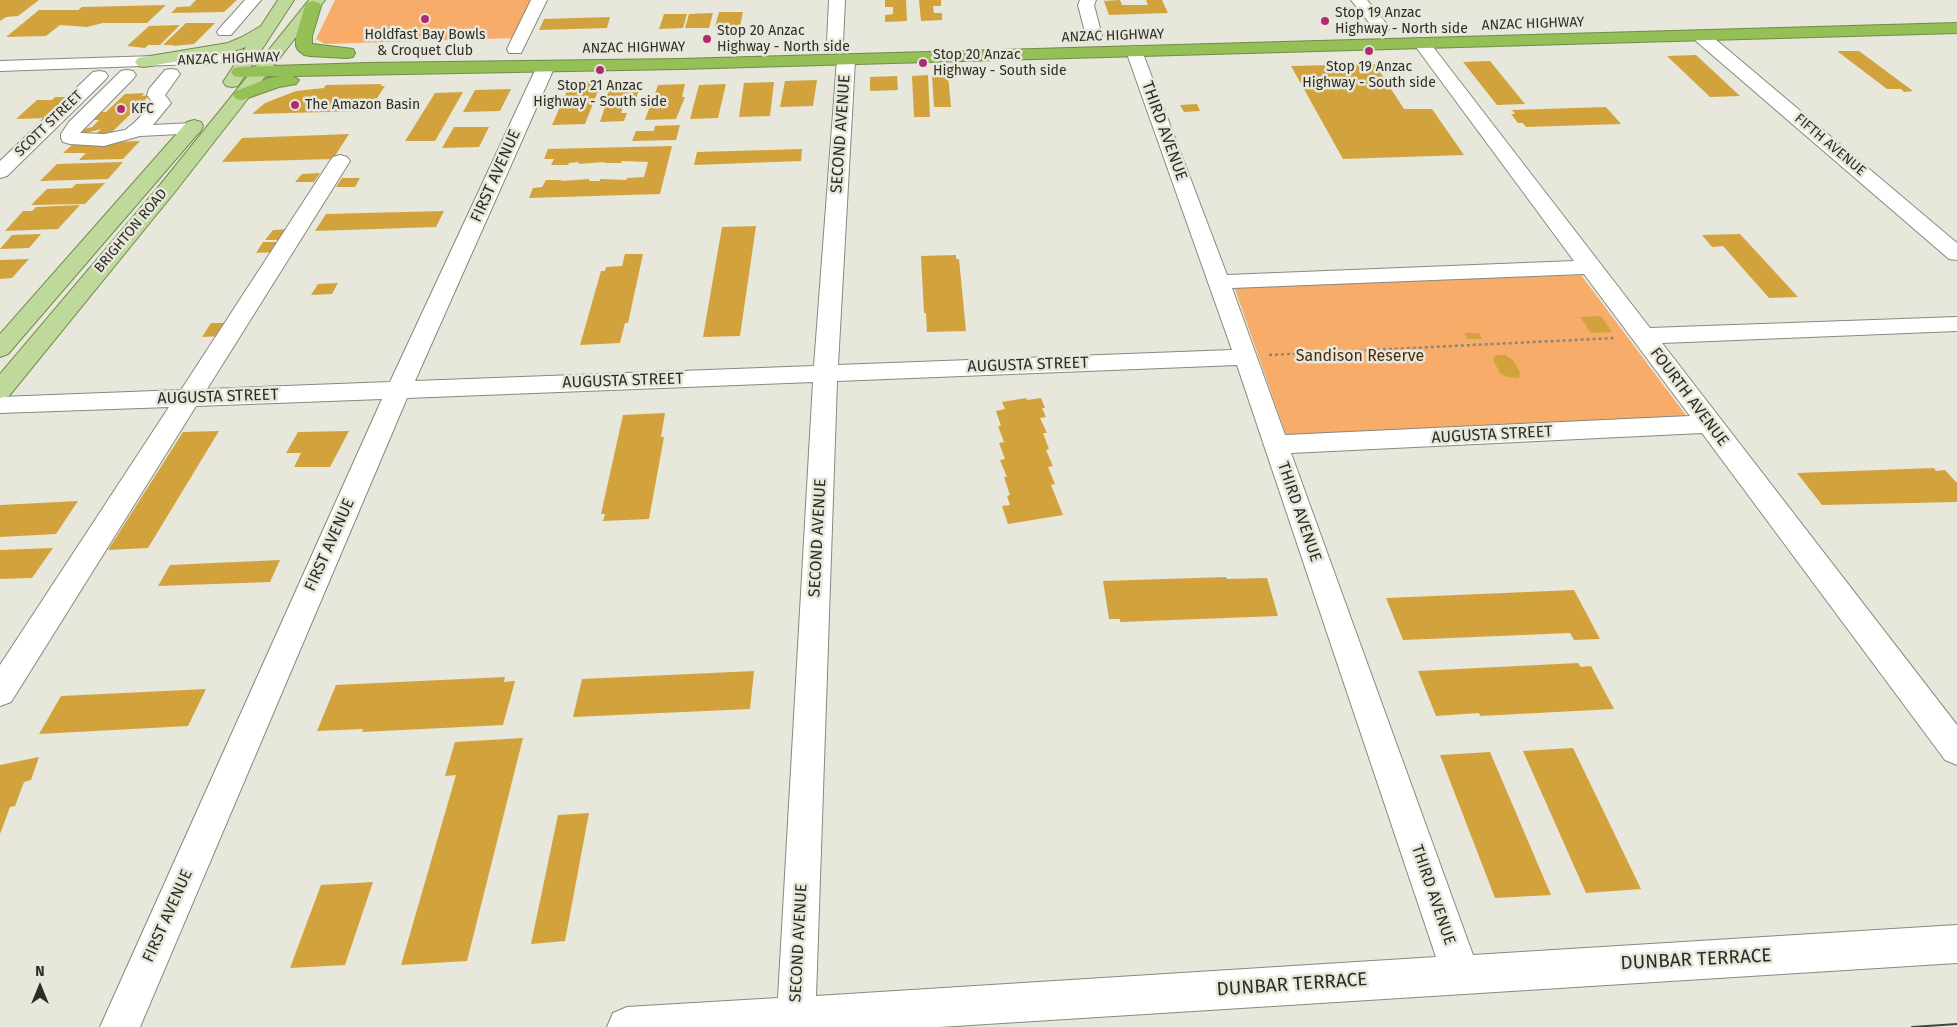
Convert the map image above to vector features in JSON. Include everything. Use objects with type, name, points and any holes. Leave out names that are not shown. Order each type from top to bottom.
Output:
[{"type":"highway","points":[[315,3],[304,36],[304,46],[310,51],[358,53]]},
{"type":"highway","name":"ANZAC HIGHWAY","points":[[1593,22],[1957,12]]},
{"type":"highway","name":"ANZAC HIGHWAY","points":[[1208,33],[1559,23],[1552,25],[1555,30],[1572,40]]},
{"type":"highway","points":[[1507,25],[1535,30],[1542,33],[1544,40]]},
{"type":"highway","name":"ANZAC HIGHWAY","points":[[244,65],[261,71],[368,68],[540,57],[680,64],[714,55],[845,49],[978,48],[1138,43],[1421,44],[1957,28]]},
{"type":"highway","name":"ANZAC HIGHWAY","points":[[1138,43],[1160,35]]},
{"type":"highway","name":"ANZAC HIGHWAY","points":[[1074,37],[1113,36]]},
{"type":"highway","points":[[911,42],[959,41],[978,45],[980,48],[978,48]]},
{"type":"highway","name":"ANZAC HIGHWAY","points":[[816,44],[845,49]]},
{"type":"highway","points":[[658,48],[681,53],[685,56],[685,60],[680,64]]},
{"type":"highway","name":"ANZAC HIGHWAY","points":[[495,50],[515,49],[540,57]]},
{"type":"highway","name":"ANZAC HIGHWAY","points":[[244,65],[272,57],[466,50]]},
{"type":"highway","points":[[242,95],[275,82],[368,68]]},
{"type":"main road","name":"BRIGHTON ROAD","points":[[0,349],[192,129],[244,65],[286,0]]},
{"type":"main road","name":"BRIGHTON ROAD","points":[[0,390],[167,189],[315,3]]},
{"type":"main road","points":[[144,62],[232,47],[248,41],[265,30]]},
{"type":"street","points":[[225,32],[253,0]]},
{"type":"street","points":[[515,49],[539,0]]},
{"type":"street","name":"SECOND AVENUE","points":[[796,1017],[826,373],[845,49],[837,0]]},
{"type":"street","points":[[1088,0],[1086,5],[1094,36]]},
{"type":"street","points":[[1359,0],[1382,28]]},
{"type":"street","name":"FIFTH AVENUE","points":[[1702,37],[1957,254]]},
{"type":"street","name":"THIRD AVENUE","points":[[1138,43],[1275,445],[1461,974]]},
{"type":"street","name":"FOURTH AVENUE","points":[[1421,44],[1957,750]]},
{"type":"street","name":"FIRST AVENUE","points":[[120,1027],[399,390],[540,57]]},
{"type":"street","name":"ANZAC HIGHWAY","points":[[0,66],[144,62],[244,65]]},
{"type":"street","name":"ANZAC HIGHWAY","points":[[0,79],[171,74],[244,65]]},
{"type":"street","points":[[127,75],[76,126],[70,134],[70,138],[86,141],[104,140],[122,137],[135,131],[141,127],[162,103],[156,95],[158,89],[171,74]]},
{"type":"street","name":"SCOTT STREET","points":[[0,172],[99,76]]},
{"type":"street","points":[[135,131],[192,129]]},
{"type":"street","points":[[0,692],[340,161]]},
{"type":"street","points":[[1219,282],[1590,267]]},
{"type":"street","points":[[1643,336],[1957,324]]},
{"type":"street","name":"AUGUSTA STREET","points":[[0,405],[1246,357]]},
{"type":"street","name":"AUGUSTA STREET","points":[[1275,445],[1709,424]]},
{"type":"street","name":"DUNBAR TERRACE","points":[[627,1027],[1957,944]]},
{"type":"path","points":[[1246,357],[1643,336]]},
{"type":"green space","name":"Holdfast Bay Bowls & Croquet Club","points":[[335,0],[533,0],[514,38],[325,44],[316,39]]},
{"type":"green space","name":"Sandison Reserve","points":[[1581,275],[1688,418],[1286,435],[1234,286]]},
{"type":"building","points":[[0,0],[39,0],[18,16],[6,17],[0,21]]},
{"type":"building","points":[[196,0],[237,0],[224,12],[171,13],[177,7],[197,6],[190,6]]},
{"type":"building","points":[[885,0],[906,0],[907,21],[885,22],[885,15],[893,14],[893,7],[885,7]]},
{"type":"building","points":[[919,0],[941,0],[941,6],[933,6],[934,13],[942,13],[942,20],[921,21]]},
{"type":"building","points":[[1120,0],[1122,5],[1148,5],[1146,0],[1162,0],[1168,13],[1109,15],[1104,1]]},
{"type":"building","points":[[166,5],[147,23],[103,23],[87,27],[60,25],[46,36],[6,37],[39,10],[78,10],[82,7]]},
{"type":"building","points":[[719,12],[743,12],[740,26],[715,27]]},
{"type":"building","points":[[713,13],[709,28],[685,28],[689,14]]},
{"type":"building","points":[[664,14],[687,14],[683,28],[659,29]]},
{"type":"building","points":[[610,17],[607,28],[539,30],[544,19]]},
{"type":"building","points":[[186,23],[215,23],[194,44],[163,45]]},
{"type":"building","points":[[180,25],[160,45],[148,45],[145,48],[127,46],[149,26]]},
{"type":"building","points":[[1837,51],[1859,51],[1913,91],[1904,92],[1901,89],[1887,89]]},
{"type":"building","points":[[1696,55],[1740,96],[1710,97],[1667,56]]},
{"type":"building","points":[[1490,61],[1525,104],[1497,105],[1463,62]]},
{"type":"building","points":[[1375,64],[1404,109],[1432,109],[1464,155],[1343,159],[1291,66]]},
{"type":"building","points":[[928,75],[930,117],[914,117],[912,76]]},
{"type":"building","points":[[932,75],[948,75],[951,107],[934,107]]},
{"type":"building","points":[[897,76],[898,90],[870,91],[870,77]]},
{"type":"building","points":[[817,80],[813,106],[780,107],[785,81]]},
{"type":"building","points":[[602,81],[585,124],[552,125],[571,82]]},
{"type":"building","points":[[774,82],[770,116],[739,117],[744,83]]},
{"type":"building","points":[[382,84],[380,86],[385,86],[370,109],[364,111],[252,114],[265,103],[296,91],[324,88],[326,85]]},
{"type":"building","points":[[641,84],[636,99],[626,99],[621,113],[627,113],[624,121],[600,122],[605,107],[600,107],[611,85]]},
{"type":"building","points":[[685,84],[682,97],[685,97],[676,119],[645,120],[650,106],[661,105],[663,99],[653,99],[658,85]]},
{"type":"building","points":[[726,84],[718,118],[690,119],[699,85]]},
{"type":"building","points":[[511,89],[500,111],[463,112],[475,90]]},
{"type":"building","points":[[463,92],[435,141],[405,141],[435,93]]},
{"type":"building","points":[[144,93],[142,96],[150,95],[105,139],[90,139],[101,129],[79,135],[77,131],[92,127],[99,120],[88,120],[96,112],[106,112],[125,94]]},
{"type":"building","points":[[55,97],[69,97],[46,118],[16,119],[37,100],[52,100]]},
{"type":"building","points":[[1197,104],[1200,111],[1184,112],[1180,105]]},
{"type":"building","points":[[1606,107],[1621,124],[1526,127],[1523,123],[1518,123],[1511,114],[1515,114],[1512,110]]},
{"type":"building","points":[[680,125],[676,140],[632,141],[636,131],[654,131],[655,126]]},
{"type":"building","points":[[454,127],[489,127],[479,147],[442,148]]},
{"type":"building","points":[[349,134],[333,159],[222,162],[242,138]]},
{"type":"building","points":[[140,141],[123,159],[79,160],[86,153],[63,153],[74,143]]},
{"type":"building","points":[[672,146],[660,194],[529,198],[533,188],[542,187],[546,180],[589,179],[589,181],[600,181],[600,179],[626,180],[627,178],[644,177],[648,162],[622,161],[621,163],[578,164],[579,162],[569,163],[568,165],[551,165],[554,159],[544,159],[548,149]]},
{"type":"building","points":[[802,149],[801,161],[694,165],[697,152]]},
{"type":"building","points":[[123,162],[108,179],[40,181],[57,164]]},
{"type":"building","points":[[320,173],[314,182],[295,182],[302,174]]},
{"type":"building","points":[[342,178],[360,178],[355,187],[336,187]]},
{"type":"building","points":[[105,183],[85,204],[31,205],[47,189],[72,188],[76,184]]},
{"type":"building","points":[[80,205],[58,229],[5,231],[23,211],[32,211],[36,207]]},
{"type":"building","points":[[444,211],[436,227],[315,231],[326,214]]},
{"type":"building","points":[[756,226],[740,336],[703,337],[722,227]]},
{"type":"building","points":[[290,229],[283,240],[265,240],[273,230]]},
{"type":"building","points":[[41,234],[29,248],[0,249],[12,235]]},
{"type":"building","points":[[1740,234],[1798,297],[1769,298],[1723,246],[1712,247],[1702,235]]},
{"type":"building","points":[[263,242],[283,242],[276,252],[256,253]]},
{"type":"building","points":[[625,254],[643,254],[628,323],[625,323],[620,343],[580,345],[601,271],[605,271],[606,267],[622,266]]},
{"type":"building","points":[[956,255],[956,259],[959,259],[966,331],[927,332],[921,256]]},
{"type":"building","points":[[29,259],[12,278],[0,279],[0,260]]},
{"type":"building","points":[[338,283],[332,294],[311,295],[318,284]]},
{"type":"building","points":[[1601,316],[1612,332],[1591,333],[1580,317]]},
{"type":"building","points":[[211,323],[231,323],[223,336],[202,337]]},
{"type":"building","points":[[1464,333],[1479,333],[1482,339],[1467,339]]},
{"type":"building","points":[[1496,355],[1505,355],[1513,360],[1520,372],[1519,378],[1507,377],[1500,373],[1493,360]]},
{"type":"building","points":[[1026,398],[1027,400],[1041,398],[1045,408],[1042,408],[1046,417],[1040,418],[1047,433],[1043,433],[1049,449],[1046,450],[1053,466],[1048,467],[1055,484],[1051,485],[1063,515],[1008,524],[1002,506],[1010,505],[1007,496],[1010,495],[1004,477],[1007,477],[1000,460],[1005,459],[999,443],[1004,442],[998,426],[1001,426],[996,411],[1005,409],[1002,402]]},
{"type":"building","points":[[665,413],[661,437],[664,437],[649,519],[603,521],[605,514],[601,514],[623,415]]},
{"type":"building","points":[[219,431],[148,548],[108,550],[183,432]]},
{"type":"building","points":[[349,431],[330,467],[294,467],[301,453],[286,453],[298,432]]},
{"type":"building","points":[[1934,468],[1936,471],[1945,470],[1957,483],[1957,502],[1822,505],[1797,473]]},
{"type":"building","points":[[78,501],[56,534],[0,537],[0,505]]},
{"type":"building","points":[[53,548],[32,578],[0,579],[0,550]]},
{"type":"building","points":[[280,560],[270,582],[158,586],[170,565]]},
{"type":"building","points":[[1226,577],[1227,579],[1267,578],[1278,616],[1120,622],[1120,619],[1109,619],[1103,581]]},
{"type":"building","points":[[1574,590],[1600,639],[1574,640],[1570,633],[1403,640],[1386,598]]},
{"type":"building","points":[[1578,663],[1581,667],[1591,666],[1614,709],[1480,716],[1479,713],[1436,716],[1418,671]]},
{"type":"building","points":[[754,671],[750,709],[573,717],[582,679]]},
{"type":"building","points":[[505,677],[504,682],[515,681],[503,725],[362,732],[363,729],[317,731],[336,685]]},
{"type":"building","points":[[206,689],[188,726],[39,734],[61,696]]},
{"type":"building","points":[[523,738],[467,961],[401,965],[456,775],[445,776],[455,742]]},
{"type":"building","points":[[1573,748],[1641,889],[1586,893],[1523,751]]},
{"type":"building","points":[[1490,752],[1551,895],[1495,898],[1440,755]]},
{"type":"building","points":[[39,757],[31,780],[24,782],[15,806],[10,807],[0,834],[0,765]]},
{"type":"building","points":[[589,813],[565,941],[531,944],[558,815]]},
{"type":"building","points":[[373,882],[345,965],[290,968],[321,885]]},
{"type":"tram line","points":[[1912,1027],[1957,1024]]},
{"type":"place","name":"Holdfast Bay Bowls & Croquet Club","points":[[425,19]]},
{"type":"place","name":"Stop 19 Anzac Highway - North side","points":[[1325,21]]},
{"type":"place","name":"Stop 20 Anzac Highway - North side","points":[[707,39]]},
{"type":"place","name":"Stop 19 Anzac Highway - South side","points":[[1369,51]]},
{"type":"place","name":"Stop 20 Anzac Highway - South side","points":[[923,63]]},
{"type":"place","name":"Stop 21 Anzac Highway - South side","points":[[600,70]]},
{"type":"place","name":"The Amazon Basin","points":[[295,105]]},
{"type":"place","name":"KFC","points":[[121,109]]}]
